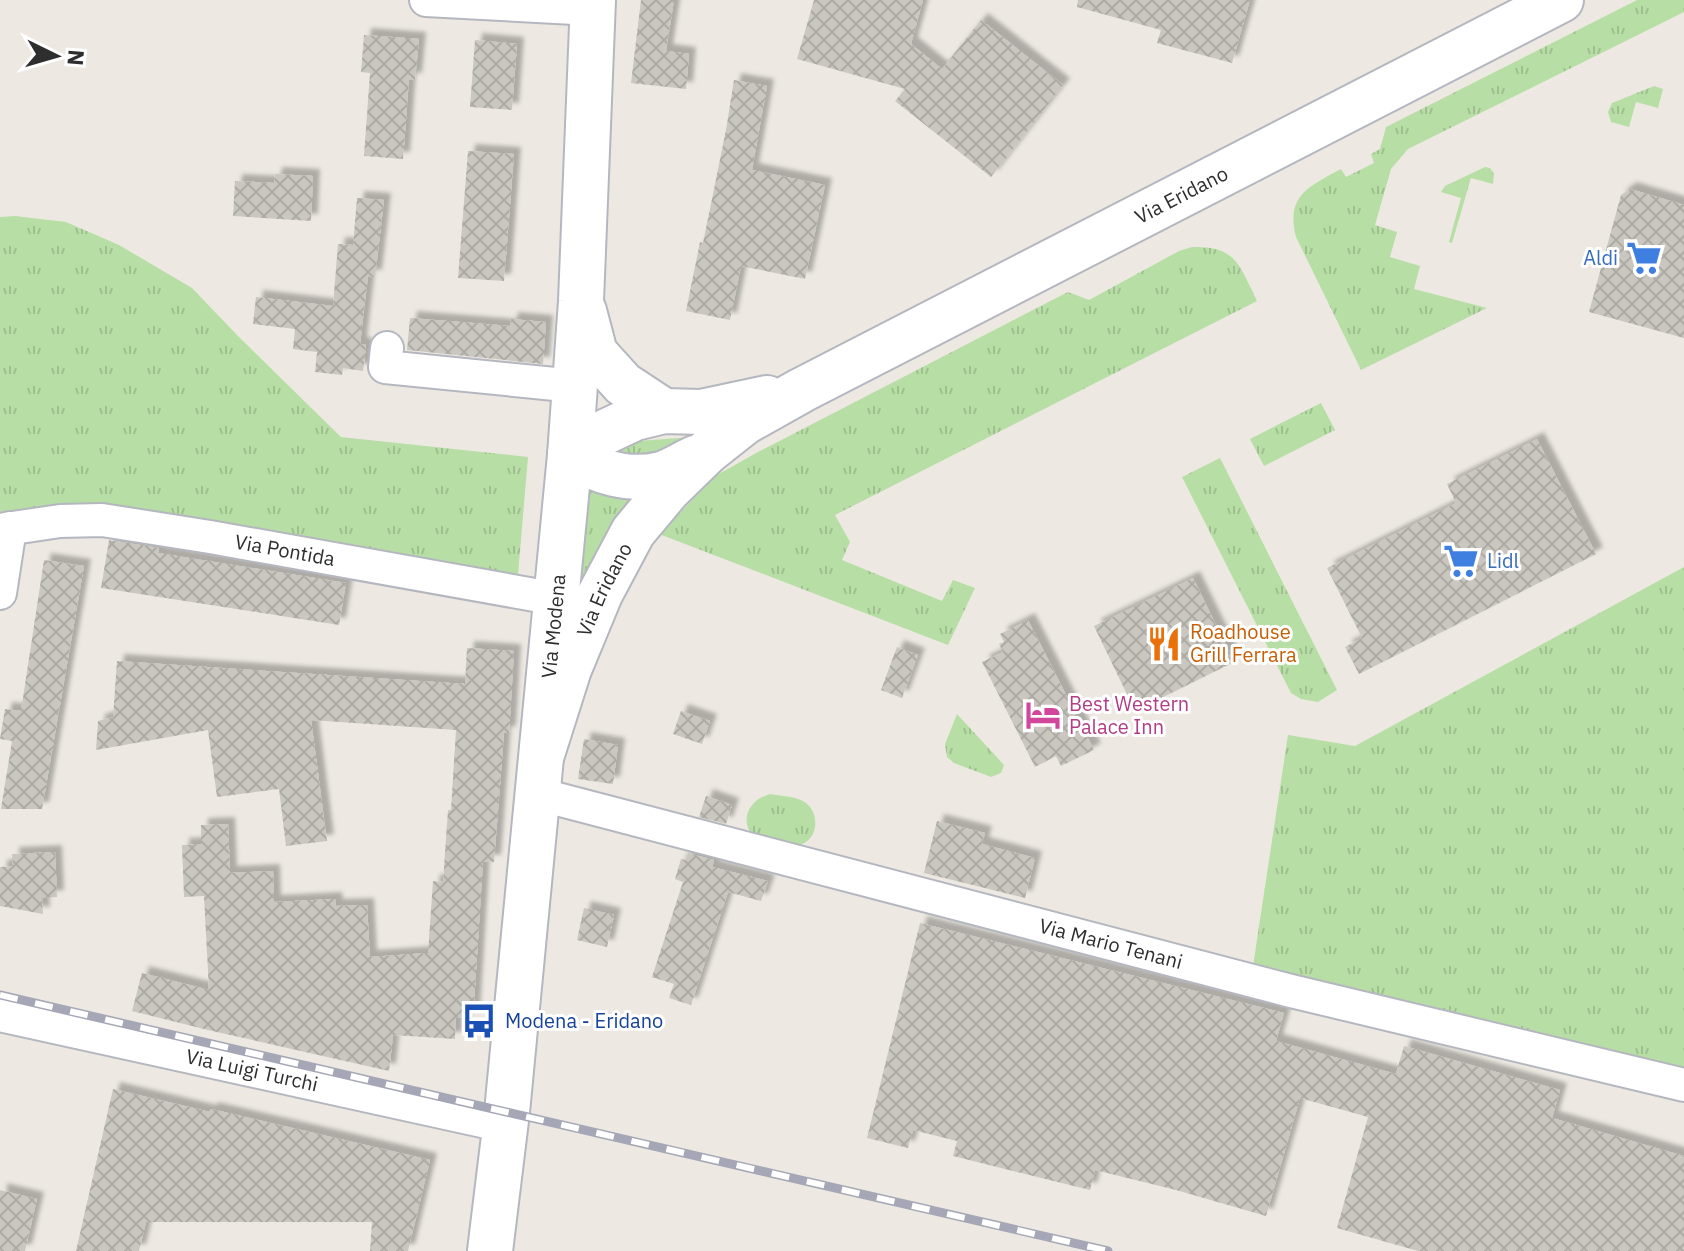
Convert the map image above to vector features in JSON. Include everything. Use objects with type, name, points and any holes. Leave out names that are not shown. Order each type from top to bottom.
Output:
[{"type":"main road","name":"Via Eridano","points":[[540,774],[569,669],[600,594],[633,532],[668,490],[707,452],[745,422],[1561,0]]},
{"type":"main road","name":"Via Modena","points":[[490,1251],[505,1126],[570,455],[581,301],[593,4]]},
{"type":"main road","points":[[581,301],[595,353],[623,384],[664,411]]},
{"type":"main road","name":"Via Eridano","points":[[707,452],[663,474],[631,478],[588,466],[570,455],[603,433],[635,418],[664,411],[701,412],[802,390]]},
{"type":"street","points":[[426,0],[593,4]]},
{"type":"street","points":[[387,348],[385,367],[575,386]]},
{"type":"street","name":"Via Pontida","points":[[0,593],[5,529],[60,521],[102,520],[557,599]]},
{"type":"street","name":"Via Mario Tenani","points":[[540,774],[1291,991],[1684,1085]]},
{"type":"street","name":"Via Luigi Turchi","points":[[0,1015],[505,1126]]},
{"type":"green space","points":[[1637,0],[1684,0],[1684,12],[1408,149],[1391,169],[1375,225],[1397,232],[1390,257],[1420,266],[1414,289],[1487,308],[1361,370],[1296,237],[1294,211],[1297,202],[1310,187],[1341,169],[1346,177],[1374,163],[1371,154],[1380,149],[1386,127]]},
{"type":"green space","points":[[1654,86],[1663,89],[1658,108],[1636,102],[1629,127],[1611,122],[1608,112],[1612,103]]},
{"type":"green space","points":[[1485,167],[1494,174],[1493,184],[1471,178],[1452,243],[1449,242],[1461,198],[1441,192],[1445,186]]},
{"type":"green space","points":[[0,217],[66,222],[119,245],[192,288],[341,437],[528,457],[518,575],[106,507],[51,505],[0,517]]},
{"type":"green space","points":[[1192,247],[1228,254],[1240,268],[1257,301],[835,515],[850,542],[842,560],[942,601],[953,580],[975,588],[948,645],[659,534],[717,475],[758,452],[1068,292],[1089,300]]},
{"type":"green space","points":[[1321,403],[1335,430],[1264,466],[1250,439]]},
{"type":"green space","points":[[691,437],[653,458],[612,453],[626,442]]},
{"type":"green space","points":[[1220,458],[1337,690],[1318,702],[1301,699],[1291,693],[1182,477]]},
{"type":"green space","points":[[587,486],[653,489],[577,623]]},
{"type":"green space","points":[[1684,567],[1684,1075],[1253,966],[1288,735],[1355,746]]},
{"type":"green space","points":[[957,714],[1004,765],[1001,773],[991,777],[954,763],[947,757],[945,744]]},
{"type":"green space","points":[[770,794],[798,799],[810,807],[815,825],[808,841],[790,845],[751,832],[747,820],[751,807]]},
{"type":"building","points":[[641,0],[674,0],[666,51],[689,54],[686,89],[631,83]]},
{"type":"building","points":[[814,0],[923,0],[911,44],[942,69],[981,20],[1063,85],[991,177],[895,101],[905,89],[797,59]]},
{"type":"building","points":[[1078,0],[1250,0],[1232,63],[1157,43],[1161,30],[1077,7]]},
{"type":"building","points":[[364,35],[419,39],[415,80],[409,79],[403,159],[364,156],[370,73],[361,72]]},
{"type":"building","points":[[475,40],[517,44],[512,110],[470,107]]},
{"type":"building","points":[[734,80],[767,86],[752,170],[825,185],[805,279],[741,266],[730,320],[686,311],[700,242],[703,243]]},
{"type":"building","points":[[468,151],[514,154],[504,281],[458,278]]},
{"type":"building","points":[[275,174],[313,176],[311,221],[233,216],[235,181],[274,183]]},
{"type":"building","name":"Aldi","points":[[1630,189],[1684,205],[1684,338],[1589,312],[1621,195]]},
{"type":"building","points":[[357,198],[384,200],[375,277],[368,276],[360,344],[366,345],[363,371],[343,368],[342,375],[315,372],[317,352],[293,349],[295,329],[253,324],[256,297],[333,306],[338,244],[353,245]]},
{"type":"building","points":[[410,318],[510,326],[511,319],[546,322],[543,364],[407,350]]},
{"type":"building","name":"Lidl","points":[[1537,439],[1596,554],[1359,674],[1345,647],[1362,638],[1327,568],[1456,503],[1447,484]]},
{"type":"building","points":[[109,540],[159,548],[158,553],[346,583],[339,625],[101,588]]},
{"type":"building","points":[[44,560],[84,566],[42,809],[1,809],[12,741],[0,739],[5,709],[21,711]]},
{"type":"building","name":"Roadhouse Grill Ferrara","points":[[1193,578],[1234,662],[1135,711],[1094,626]]},
{"type":"building","name":"Best Western Palace Inn","points":[[1028,620],[1094,750],[1061,766],[1056,756],[1035,767],[982,662],[1003,652],[999,644],[1004,642],[1000,634]]},
{"type":"building","points":[[897,647],[918,655],[902,698],[881,690]]},
{"type":"building","points":[[467,648],[514,651],[509,733],[504,733],[494,862],[483,861],[473,1018],[456,1017],[455,1039],[393,1035],[389,1071],[132,1011],[142,973],[209,990],[204,896],[184,897],[182,845],[201,844],[201,825],[228,824],[230,873],[273,871],[274,902],[335,899],[336,906],[367,905],[370,957],[428,953],[433,881],[443,882],[456,730],[311,720],[327,841],[286,846],[279,789],[217,797],[208,730],[96,750],[98,721],[113,717],[117,661],[465,684]]},
{"type":"building","points":[[681,711],[710,721],[702,744],[673,734]]},
{"type":"building","points":[[584,739],[618,745],[613,784],[578,779]]},
{"type":"building","points":[[706,796],[732,805],[726,824],[699,817]]},
{"type":"building","points":[[937,821],[985,833],[982,844],[1035,858],[1025,898],[924,873]]},
{"type":"building","points":[[55,852],[57,897],[42,898],[43,914],[0,906],[0,867],[13,866],[12,854]]},
{"type":"building","points":[[688,853],[714,860],[712,867],[768,881],[761,901],[728,892],[691,1005],[669,998],[674,984],[652,977],[683,882],[675,879],[681,859],[686,860]]},
{"type":"building","points":[[584,908],[614,915],[607,947],[577,940]]},
{"type":"building","points":[[920,923],[1284,1013],[1276,1041],[1396,1074],[1404,1046],[1560,1090],[1552,1118],[1684,1156],[1684,1251],[1418,1251],[1337,1228],[1368,1117],[1300,1098],[1266,1216],[1095,1170],[1090,1190],[953,1156],[957,1141],[913,1130],[908,1148],[867,1138]]},
{"type":"building","points":[[113,1089],[430,1160],[408,1251],[370,1251],[372,1222],[146,1222],[139,1251],[76,1251]]},
{"type":"building","points":[[0,1190],[37,1199],[25,1251],[0,1251]]},
{"type":"railway","points":[[0,995],[1108,1251]]},
{"type":"place","name":"Aldi","points":[[1644,258]]},
{"type":"place","name":"Lidl","points":[[1461,561]]},
{"type":"place","name":"Roadhouse Grill Ferrara","points":[[1164,644]]},
{"type":"place","name":"Best Western Palace Inn","points":[[1043,715]]},
{"type":"place","name":"Modena - Eridano","points":[[479,1021]]}]
